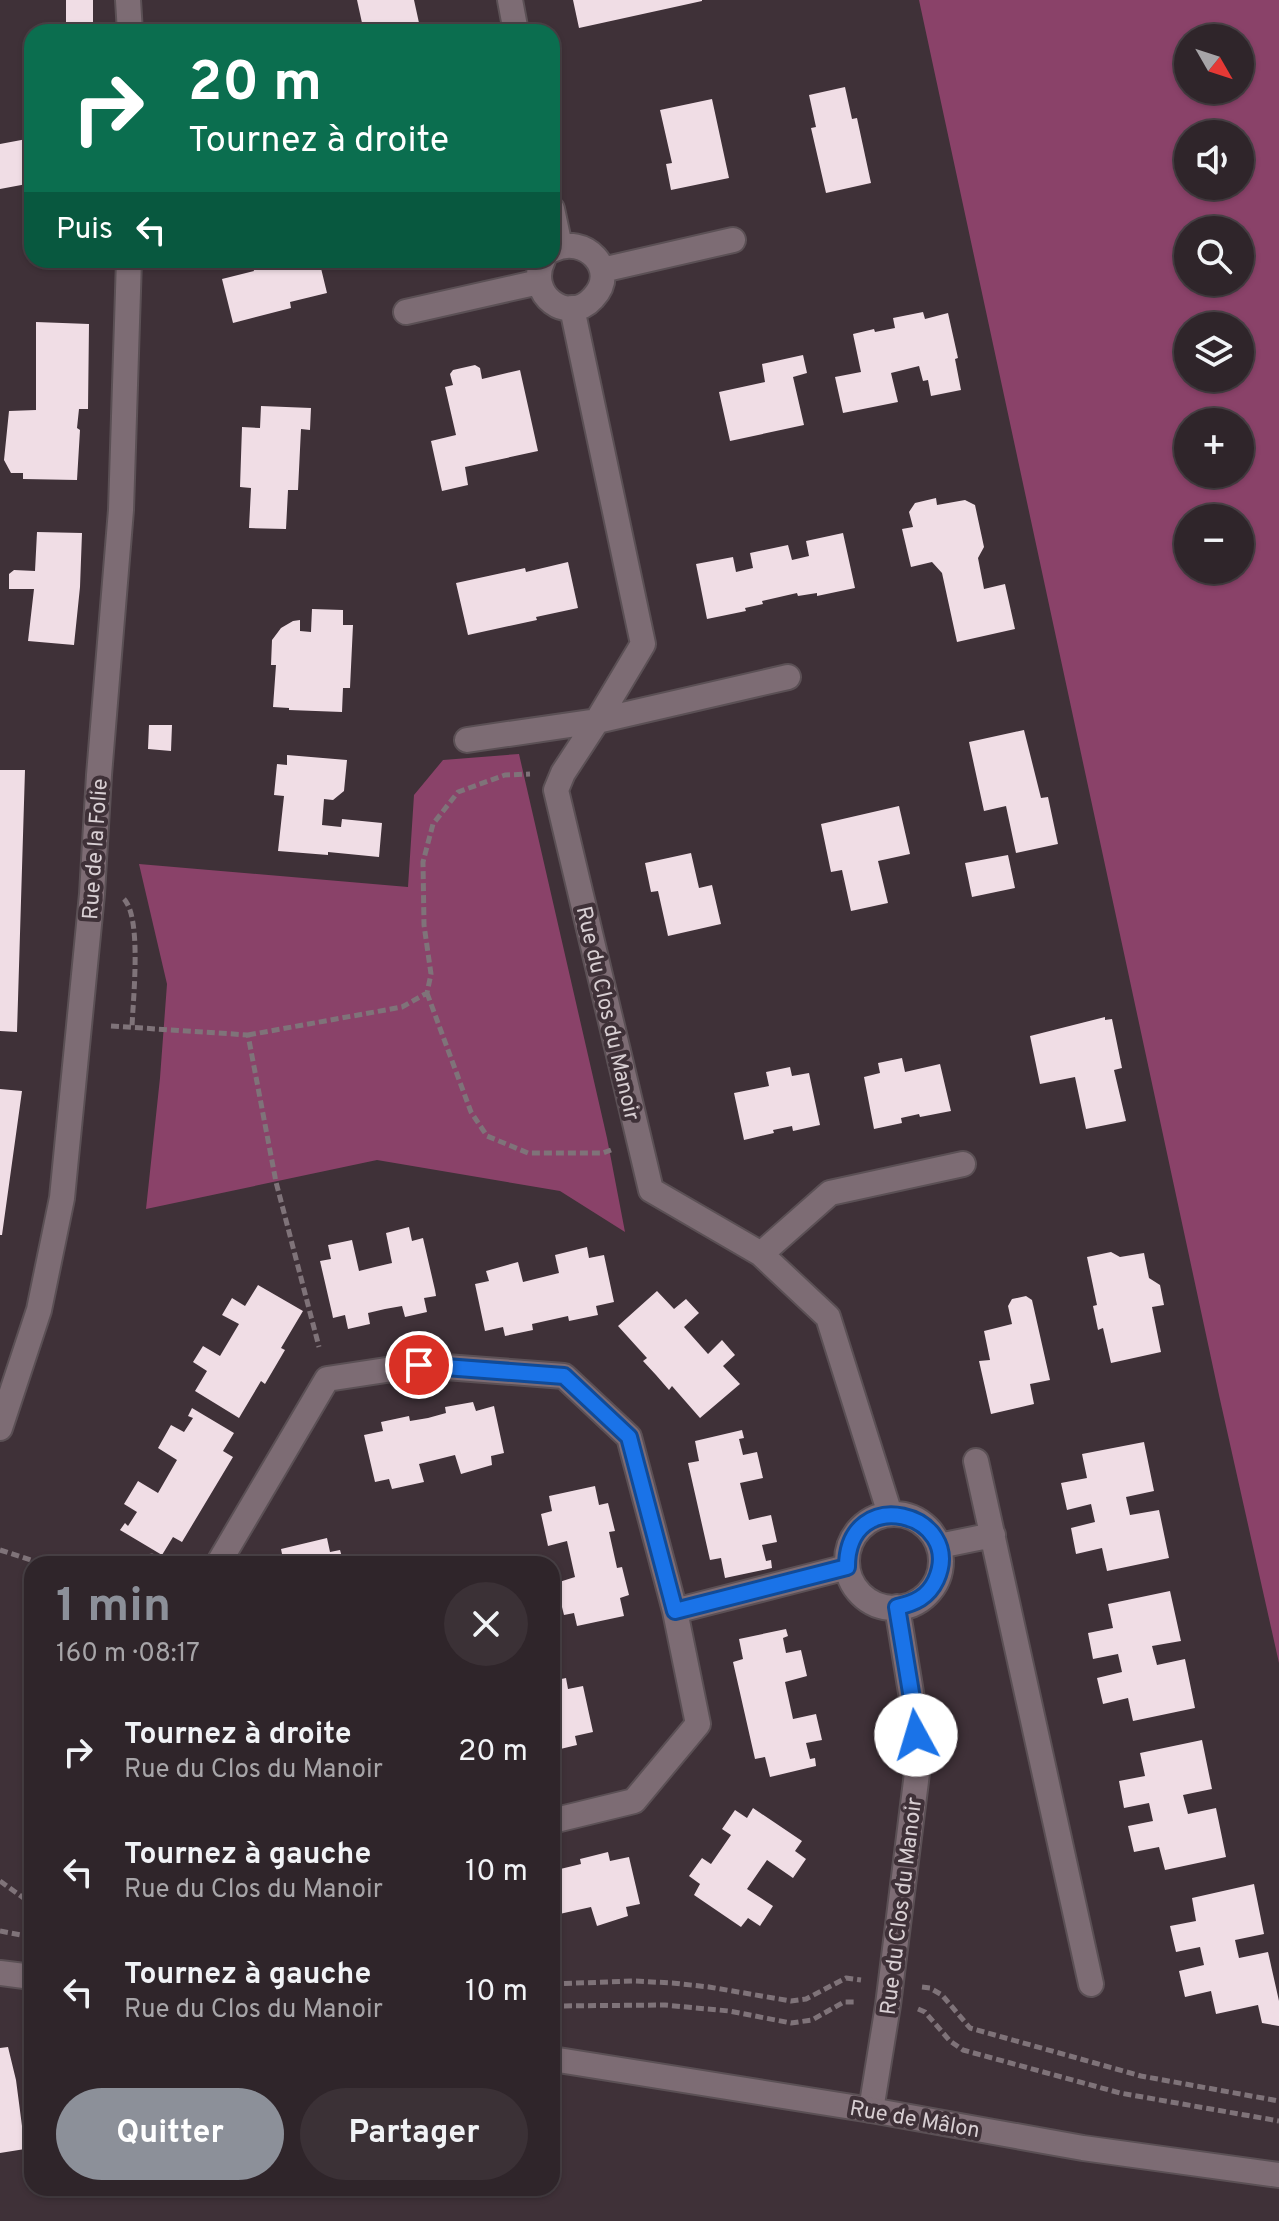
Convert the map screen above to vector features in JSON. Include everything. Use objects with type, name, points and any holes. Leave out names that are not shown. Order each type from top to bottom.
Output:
[{"type":"street","points":[[128,0],[130,24]]},
{"type":"street","points":[[510,0],[514,24]]},
{"type":"street","points":[[602,270],[733,240]]},
{"type":"street","points":[[546,268],[541,291],[547,299],[563,308],[583,306],[592,300],[602,280],[598,259],[581,246],[570,244],[560,251]]},
{"type":"street","name":"Rue de la Folie","points":[[0,1428],[39,1310],[62,1198],[92,894],[121,510],[129,268]]},
{"type":"street","points":[[406,312],[526,268]]},
{"type":"street","points":[[563,773],[643,644],[572,308]]},
{"type":"street","points":[[467,740],[597,721],[788,677]]},
{"type":"street","name":"Rue du Clos du Manoir","points":[[563,773],[556,790],[651,1190],[761,1254],[828,1317],[890,1514]]},
{"type":"street","points":[[761,1254],[830,1193],[963,1164]]},
{"type":"street","points":[[223,1556],[327,1379],[419,1365],[564,1376],[629,1437],[675,1611],[698,1724],[634,1801],[560,1819]]},
{"type":"street","points":[[976,1461],[1091,1984]]},
{"type":"street","points":[[890,1514],[905,1515],[931,1532],[939,1546],[941,1560],[932,1587],[911,1604],[897,1607],[870,1601],[859,1593],[851,1581],[847,1552],[852,1538],[862,1526],[875,1518],[890,1514]]},
{"type":"street","points":[[939,1546],[993,1535]]},
{"type":"street","points":[[675,1611],[847,1567]]},
{"type":"street","name":"Rue du Clos du Manoir","points":[[871,2110],[888,2005],[918,1765],[913,1705],[897,1607]]},
{"type":"street","points":[[0,1973],[24,1976]]},
{"type":"street","name":"Rue de Mâlon","points":[[560,2060],[871,2110],[1083,2148],[1279,2175]]},
{"type":"path","points":[[563,773],[505,775],[458,792],[433,824],[423,862],[424,925],[431,974],[427,993],[471,1112],[487,1136],[528,1153],[603,1153],[639,1138]]},
{"type":"path","points":[[116,893],[128,902],[135,924],[132,1027]]},
{"type":"path","points":[[111,1026],[248,1035],[402,1007],[427,993]]},
{"type":"path","points":[[248,1035],[276,1182],[327,1379]]},
{"type":"path","points":[[0,1550],[24,1558]]},
{"type":"path","points":[[0,1881],[24,1898]]},
{"type":"path","points":[[0,1931],[24,1936]]},
{"type":"path","points":[[560,2006],[665,2005],[729,2011],[791,2023],[812,2020],[844,2002],[862,2002]]},
{"type":"path","points":[[911,2007],[925,2012],[950,2041],[963,2050],[1120,2093],[1279,2121]]},
{"type":"shaded area","points":[[919,0],[1279,0],[1279,1663],[1219,1395]]},
{"type":"shaded area","points":[[519,754],[607,1138],[625,1232],[560,1191],[377,1160],[146,1209],[167,984],[139,864],[408,887],[414,795],[443,760]]},
{"type":"building","points":[[66,0],[93,0],[93,24],[66,24]]},
{"type":"building","points":[[357,0],[414,0],[419,24],[362,24]]},
{"type":"building","points":[[573,0],[702,0],[702,1],[579,28]]},
{"type":"building","points":[[845,87],[852,119],[857,118],[871,183],[826,193],[811,128],[816,127],[809,95]]},
{"type":"building","points":[[712,99],[729,178],[671,190],[666,164],[672,163],[660,110]]},
{"type":"building","points":[[24,140],[24,184],[0,189],[0,144]]},
{"type":"building","points":[[253,268],[321,268],[327,293],[290,302],[291,308],[233,323],[222,279],[254,271]]},
{"type":"building","points":[[923,312],[925,319],[948,313],[961,390],[931,396],[928,380],[923,381],[919,366],[891,373],[898,402],[843,413],[835,377],[861,372],[853,334],[895,328],[893,318]]},
{"type":"building","points":[[36,322],[89,324],[88,409],[79,409],[77,480],[23,479],[23,473],[11,473],[4,460],[9,411],[36,410]]},
{"type":"building","points":[[803,355],[807,373],[793,377],[804,425],[730,441],[719,392],[765,382],[762,364]]},
{"type":"building","points":[[475,365],[480,368],[482,379],[520,370],[538,451],[465,467],[468,485],[442,491],[431,441],[456,435],[445,387],[453,385],[450,374],[453,370]]},
{"type":"building","points":[[261,406],[311,408],[310,430],[301,429],[298,490],[288,490],[286,529],[249,528],[251,488],[240,487],[242,427],[260,428]]},
{"type":"building","points":[[936,498],[937,505],[965,500],[975,505],[984,547],[978,558],[984,589],[1005,584],[1015,629],[957,642],[942,573],[932,562],[911,567],[902,529],[913,527],[909,512],[915,503]]},
{"type":"building","points":[[37,532],[82,533],[74,645],[28,641],[34,589],[9,589],[9,574],[14,570],[35,571]]},
{"type":"building","points":[[843,533],[855,588],[817,596],[817,593],[798,596],[797,593],[762,601],[763,604],[745,608],[746,611],[707,619],[696,564],[733,557],[736,572],[753,568],[750,553],[788,545],[792,560],[809,556],[806,541]]},
{"type":"building","points":[[568,562],[578,608],[468,635],[456,583]]},
{"type":"building","points":[[312,609],[343,610],[343,625],[353,625],[350,688],[343,688],[342,712],[273,707],[276,665],[271,665],[272,640],[281,628],[293,621],[300,620],[300,631],[311,632]]},
{"type":"building","points":[[149,725],[172,725],[171,751],[148,749]]},
{"type":"building","points":[[1024,730],[1041,798],[1048,797],[1058,844],[1016,853],[1006,806],[984,811],[969,742]]},
{"type":"building","points":[[287,755],[347,760],[344,791],[333,800],[324,799],[322,825],[341,827],[342,819],[382,823],[379,857],[278,851],[284,796],[274,795],[277,764],[287,765]]},
{"type":"building","points":[[0,770],[25,770],[17,1032],[0,1031]]},
{"type":"building","points":[[899,806],[910,854],[878,861],[888,903],[851,911],[842,870],[831,872],[821,824]]},
{"type":"building","points":[[691,853],[699,888],[712,885],[721,924],[668,936],[658,891],[651,892],[645,863]]},
{"type":"building","points":[[1008,855],[1015,888],[972,897],[965,863]]},
{"type":"building","points":[[1105,1017],[1105,1020],[1112,1019],[1122,1068],[1114,1070],[1126,1121],[1086,1129],[1075,1077],[1040,1084],[1030,1036]]},
{"type":"building","points":[[902,1058],[905,1072],[940,1064],[951,1111],[901,1118],[902,1123],[874,1129],[864,1077],[880,1073],[878,1063]]},
{"type":"building","points":[[790,1067],[792,1076],[809,1073],[820,1125],[793,1131],[792,1126],[744,1140],[734,1093],[769,1086],[766,1072]]},
{"type":"building","points":[[0,1089],[22,1091],[2,1235],[0,1235]]},
{"type":"building","points":[[409,1227],[412,1241],[423,1238],[435,1290],[436,1296],[424,1298],[427,1312],[405,1317],[402,1306],[385,1309],[368,1313],[370,1324],[348,1329],[345,1315],[333,1318],[320,1261],[331,1259],[328,1245],[352,1240],[359,1271],[392,1263],[386,1233]]},
{"type":"building","points":[[587,1247],[589,1258],[604,1255],[614,1302],[596,1306],[598,1315],[569,1321],[568,1316],[532,1324],[533,1330],[505,1336],[503,1327],[485,1331],[475,1284],[489,1281],[486,1271],[518,1262],[523,1282],[559,1273],[555,1255]]},
{"type":"building","points":[[1111,1252],[1120,1257],[1144,1253],[1149,1278],[1160,1285],[1164,1305],[1152,1307],[1161,1352],[1111,1363],[1103,1328],[1098,1330],[1093,1306],[1097,1305],[1087,1257]]},
{"type":"building","points":[[258,1285],[303,1311],[281,1348],[285,1350],[265,1384],[261,1381],[239,1418],[195,1391],[207,1371],[193,1362],[203,1346],[220,1356],[239,1324],[222,1315],[232,1298],[245,1306]]},
{"type":"building","points":[[657,1291],[674,1309],[686,1299],[699,1313],[684,1327],[708,1354],[722,1340],[735,1355],[723,1366],[740,1384],[700,1418],[672,1386],[669,1390],[643,1361],[647,1358],[618,1326]]},
{"type":"building","points":[[1026,1296],[1032,1300],[1050,1380],[1030,1384],[1034,1404],[991,1414],[979,1361],[990,1360],[984,1331],[1012,1324],[1008,1306],[1012,1299]]},
{"type":"building","points":[[473,1402],[476,1411],[494,1406],[504,1453],[491,1456],[492,1465],[461,1474],[455,1455],[419,1464],[424,1482],[392,1489],[389,1479],[375,1482],[364,1435],[383,1431],[381,1422],[409,1416],[410,1421],[428,1418],[446,1413],[445,1407]]},
{"type":"building","points":[[192,1408],[234,1433],[223,1451],[233,1457],[182,1542],[173,1537],[162,1555],[120,1530],[125,1523],[128,1526],[137,1512],[124,1504],[138,1481],[158,1493],[177,1460],[158,1448],[171,1425],[184,1432],[193,1418],[188,1416]]},
{"type":"building","points":[[742,1430],[744,1438],[739,1439],[743,1455],[757,1452],[763,1478],[740,1483],[749,1520],[771,1515],[777,1542],[762,1545],[766,1561],[771,1560],[772,1568],[725,1578],[721,1558],[710,1560],[688,1463],[699,1461],[695,1441]]},
{"type":"building","points":[[1144,1442],[1154,1491],[1126,1497],[1130,1515],[1159,1510],[1169,1558],[1107,1571],[1102,1548],[1076,1554],[1071,1528],[1095,1522],[1091,1504],[1067,1510],[1061,1483],[1087,1478],[1082,1454]]},
{"type":"building","points":[[595,1486],[599,1505],[608,1503],[615,1531],[609,1532],[617,1568],[622,1567],[629,1595],[620,1598],[624,1616],[577,1626],[574,1613],[564,1615],[560,1582],[575,1577],[567,1541],[548,1546],[541,1514],[552,1511],[549,1496]]},
{"type":"building","points":[[327,1538],[330,1552],[340,1550],[342,1556],[282,1556],[281,1549]]},
{"type":"building","points":[[1170,1591],[1181,1641],[1152,1646],[1157,1665],[1185,1659],[1195,1708],[1133,1721],[1128,1698],[1103,1704],[1097,1678],[1122,1672],[1118,1654],[1093,1659],[1088,1633],[1113,1628],[1108,1604]]},
{"type":"building","points":[[786,1629],[788,1636],[783,1638],[786,1653],[801,1650],[807,1676],[785,1682],[793,1719],[816,1714],[822,1740],[806,1743],[810,1759],[815,1758],[816,1766],[770,1777],[765,1757],[755,1759],[733,1662],[743,1659],[739,1639]]},
{"type":"building","points":[[566,1678],[568,1689],[583,1686],[593,1732],[575,1736],[577,1745],[560,1749],[560,1679]]},
{"type":"building","points":[[1202,1740],[1212,1789],[1183,1795],[1188,1814],[1216,1808],[1226,1857],[1165,1870],[1159,1847],[1134,1852],[1128,1826],[1153,1821],[1149,1803],[1124,1808],[1119,1781],[1145,1776],[1140,1753]]},
{"type":"building","points":[[753,1808],[802,1841],[795,1851],[806,1859],[793,1878],[767,1860],[747,1889],[773,1906],[760,1926],[748,1918],[741,1927],[694,1895],[700,1884],[689,1876],[702,1858],[711,1864],[731,1835],[722,1829],[735,1810],[747,1818]]},
{"type":"building","points":[[608,1852],[610,1861],[629,1857],[640,1904],[626,1907],[628,1916],[597,1926],[591,1907],[560,1914],[560,1869],[581,1864],[580,1859]]},
{"type":"building","points":[[1254,1884],[1264,1934],[1235,1940],[1239,1958],[1268,1952],[1279,2001],[1279,2026],[1262,2023],[1258,2005],[1216,2014],[1211,1991],[1185,1997],[1179,1971],[1204,1965],[1200,1947],[1176,1952],[1170,1926],[1196,1921],[1192,1898]]},
{"type":"building","points":[[8,2047],[16,2080],[24,2149],[0,2153],[0,2048]]},
{"type":"route","points":[[419,1365],[564,1376],[629,1437],[675,1611],[847,1567],[847,1552],[852,1538],[862,1526],[875,1518],[890,1514],[905,1515],[920,1522],[931,1532],[939,1546],[941,1560],[932,1587],[923,1597],[897,1607],[916,1735]]}]
